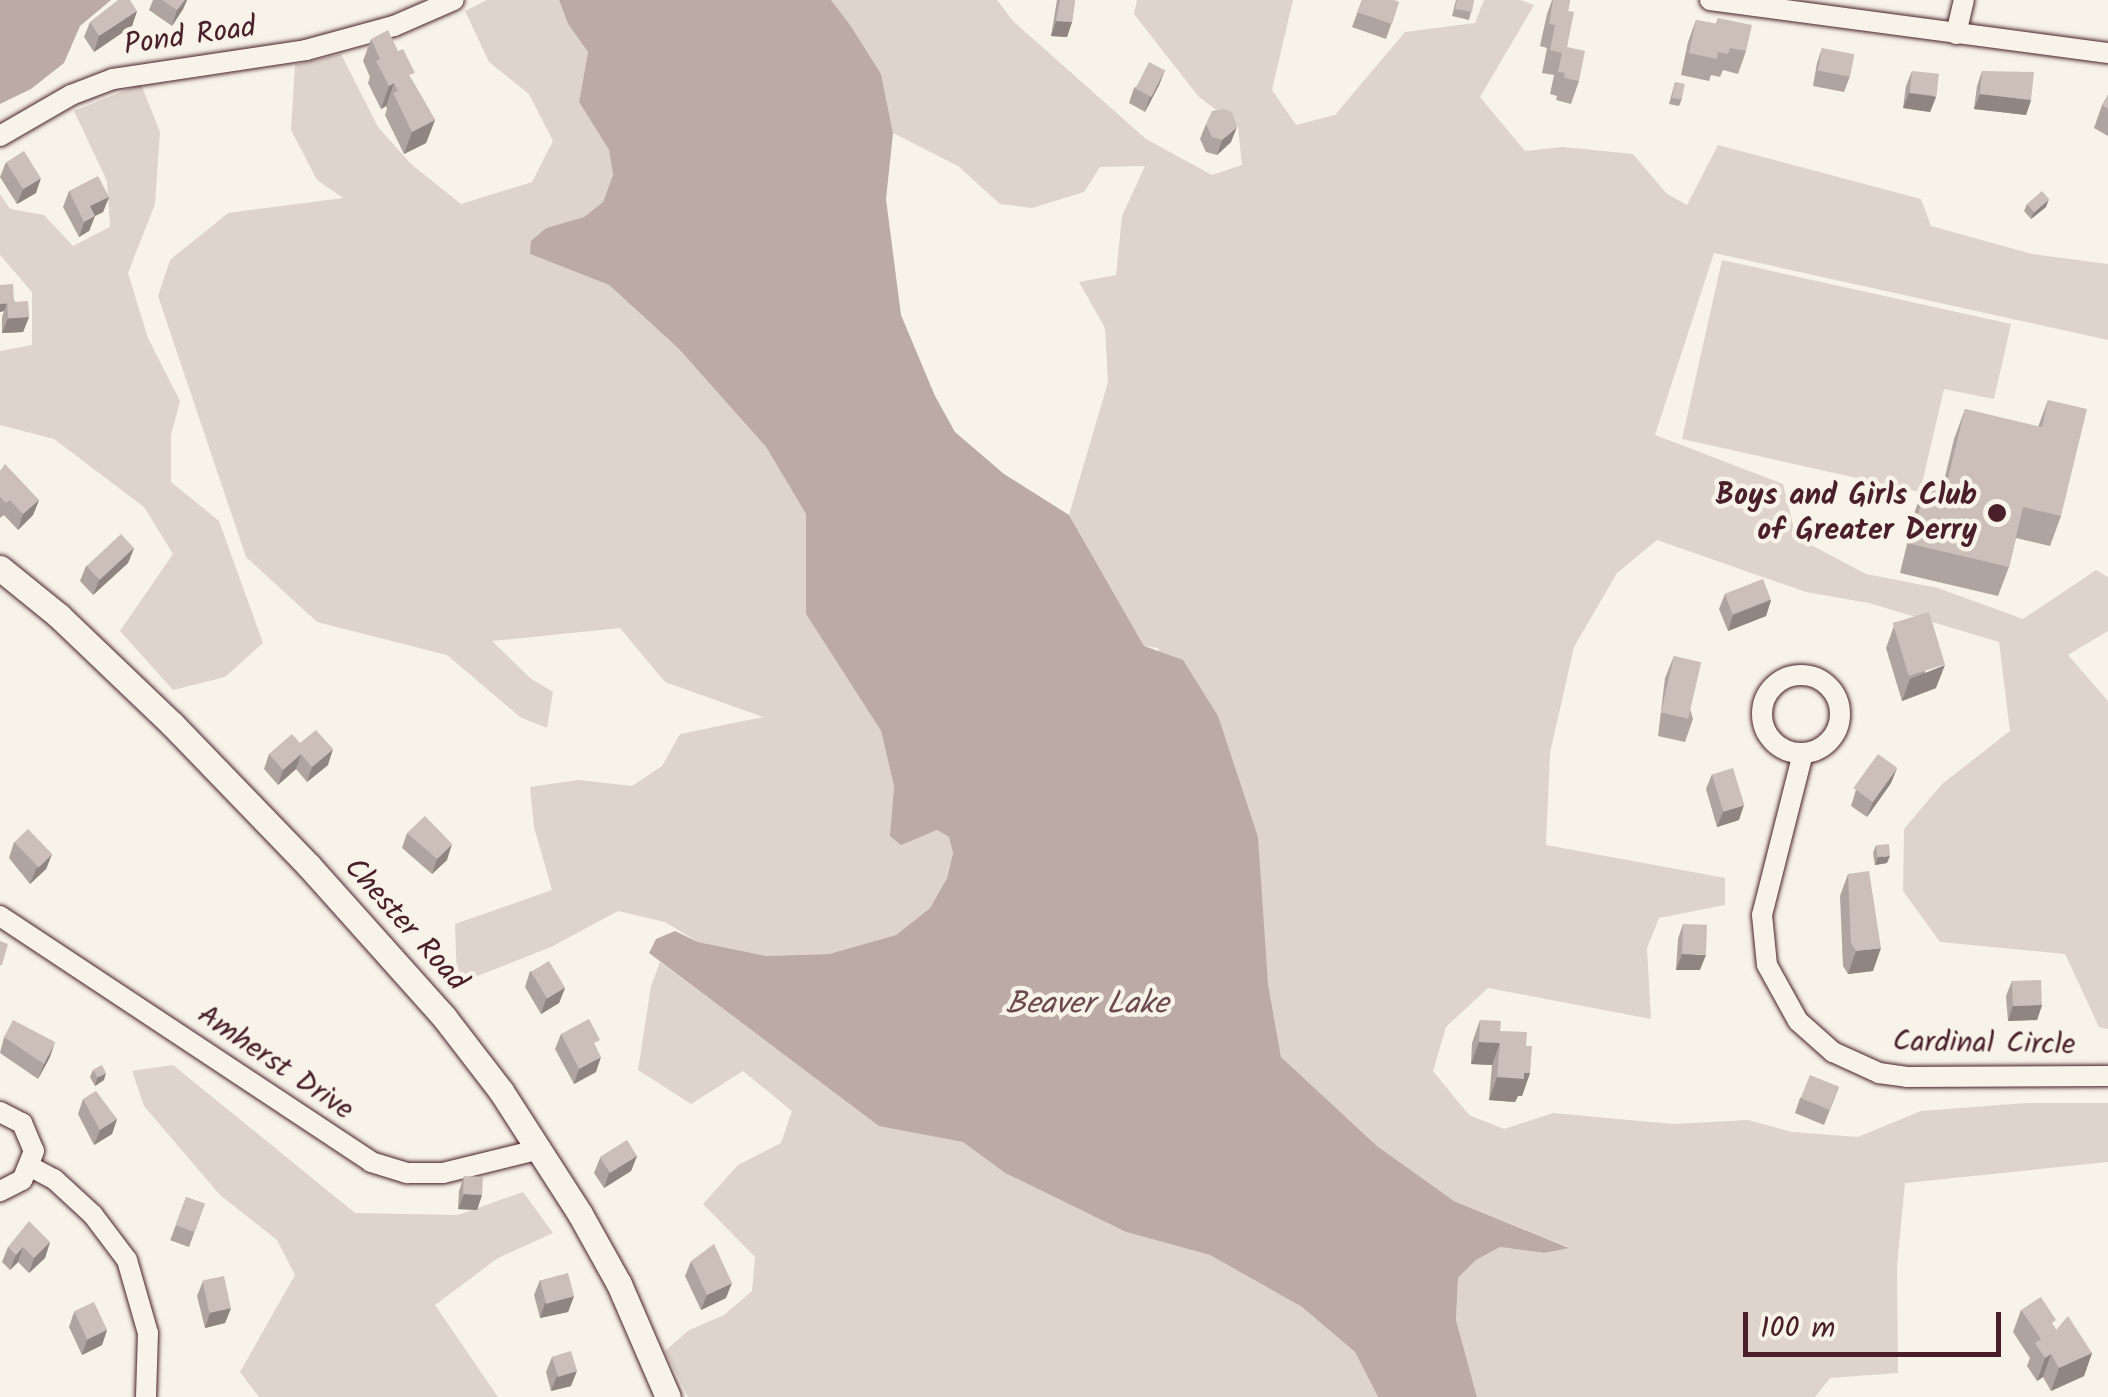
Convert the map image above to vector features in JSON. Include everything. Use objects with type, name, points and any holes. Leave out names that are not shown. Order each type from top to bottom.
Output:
[{"type":"main road","name":"Chester Road","points":[[0,568],[126,680],[309,866],[444,1018],[541,1149],[618,1284],[668,1397]]},
{"type":"street","name":"Pond Road","points":[[0,136],[102,82],[306,50],[394,26],[454,0]]},
{"type":"street","points":[[1710,0],[2108,53]]},
{"type":"street","points":[[1956,34],[1964,0]]},
{"type":"street","name":"Cardinal Circle","points":[[1804,753],[1762,916],[1767,965],[1798,1021],[1833,1052],[1880,1072],[1907,1077],[2108,1076]]},
{"type":"street","name":"Amherst Drive","points":[[0,916],[371,1162],[406,1172],[444,1173],[541,1149]]},
{"type":"street","points":[[0,1112],[28,1130],[34,1152],[31,1167],[16,1185],[0,1191]]},
{"type":"street","points":[[31,1167],[54,1180],[93,1215],[127,1260],[148,1333],[146,1397]]},
{"type":"shaded area","points":[[487,0],[559,0],[568,24],[588,52],[579,102],[609,150],[613,175],[603,202],[584,217],[546,228],[530,254],[609,285],[678,348],[766,447],[806,514],[806,614],[881,731],[894,786],[891,836],[901,844],[937,830],[949,837],[953,853],[947,878],[930,908],[896,935],[829,954],[766,956],[698,942],[665,922],[618,911],[551,947],[457,984],[455,924],[552,890],[534,827],[530,787],[578,780],[632,786],[662,766],[680,734],[763,717],[665,682],[620,628],[492,641],[530,678],[553,692],[547,728],[520,717],[447,655],[317,622],[246,557],[158,296],[170,260],[228,213],[343,198],[317,180],[291,130],[295,65],[341,54],[378,127],[411,164],[461,204],[532,182],[553,141],[529,94],[489,62],[465,11]]},
{"type":"shaded area","points":[[831,0],[997,0],[1013,21],[1146,139],[1212,175],[1242,165],[1238,127],[1198,96],[1134,14],[1137,0],[1293,0],[1272,90],[1296,125],[1335,115],[1405,32],[1475,23],[1484,0],[1521,0],[1534,5],[1480,97],[1525,151],[1563,147],[1633,154],[1667,194],[1687,205],[1718,145],[1921,199],[1931,226],[2032,254],[2108,264],[2108,340],[1714,253],[1655,435],[1783,484],[1796,537],[1866,574],[1938,588],[2023,619],[2096,570],[2108,577],[2108,631],[2068,655],[2108,701],[2108,1029],[2099,1027],[2065,954],[1940,942],[1903,891],[1904,829],[1942,784],[2010,731],[1999,642],[1869,603],[1806,592],[1657,540],[1617,573],[1574,647],[1550,753],[1546,845],[1725,878],[1725,905],[1659,918],[1647,948],[1651,1019],[1488,988],[1446,1027],[1433,1071],[1469,1115],[1504,1129],[1553,1113],[1673,1124],[1748,1120],[1792,1132],[1858,1137],[1921,1111],[2026,1103],[2108,1103],[2108,1162],[1905,1183],[1897,1266],[1898,1373],[1830,1378],[1815,1397],[1477,1397],[1456,1320],[1458,1278],[1476,1260],[1500,1247],[1544,1253],[1568,1247],[1454,1201],[1377,1146],[1281,1057],[1268,984],[1158,648],[1144,646],[1069,515],[1108,382],[1105,328],[1079,282],[1116,275],[1122,216],[1145,166],[1100,167],[1084,192],[1032,208],[1000,204],[958,166],[893,133],[881,74]]},
{"type":"shaded area","points":[[141,84],[160,132],[155,204],[128,273],[148,338],[180,401],[171,435],[171,482],[219,521],[263,643],[225,677],[173,690],[120,631],[173,554],[144,507],[54,439],[0,425],[0,351],[32,345],[32,292],[0,255],[0,194],[10,209],[44,215],[73,246],[110,227],[107,181],[74,111]]},
{"type":"shaded area","points":[[1722,260],[2011,324],[1994,399],[1944,389],[1920,492],[1682,439]]},
{"type":"shaded area","points":[[660,962],[879,1125],[963,1142],[1005,1173],[1126,1232],[1210,1255],[1302,1307],[1355,1352],[1378,1397],[688,1397],[665,1351],[689,1330],[724,1315],[752,1291],[755,1257],[703,1204],[738,1165],[781,1143],[792,1111],[743,1071],[691,1104],[638,1070],[651,986]]},
{"type":"shaded area","points":[[173,1065],[355,1213],[458,1215],[523,1192],[553,1233],[498,1258],[435,1305],[498,1397],[259,1397],[240,1372],[295,1275],[277,1240],[220,1195],[144,1106],[132,1071]]},
{"type":"water","points":[[0,0],[111,0],[80,26],[64,63],[31,89],[0,104]]},
{"type":"water","name":"Beaver Lake","points":[[559,0],[831,0],[850,25],[881,74],[893,133],[886,199],[901,315],[935,396],[955,432],[1004,474],[1069,515],[1144,646],[1183,660],[1218,716],[1258,837],[1268,984],[1281,1057],[1377,1146],[1454,1201],[1569,1248],[1544,1253],[1500,1247],[1476,1260],[1458,1278],[1456,1320],[1477,1397],[1378,1397],[1355,1352],[1302,1307],[1210,1255],[1126,1232],[1005,1173],[963,1142],[879,1126],[649,953],[656,939],[675,931],[698,942],[766,956],[829,954],[896,935],[930,908],[947,878],[953,853],[949,837],[937,830],[901,845],[890,836],[894,786],[881,731],[806,614],[806,514],[766,447],[678,348],[609,285],[530,254],[531,241],[546,228],[584,217],[603,202],[613,175],[609,150],[579,102],[588,52],[568,24]]},
{"type":"building","points":[[118,0],[130,0],[137,11],[99,36],[90,22]]},
{"type":"building","points":[[162,0],[185,0],[177,10]]},
{"type":"building","points":[[1060,0],[1075,0],[1072,22],[1056,21]]},
{"type":"building","points":[[1362,0],[1399,2],[1392,24],[1357,12]]},
{"type":"building","points":[[1457,0],[1474,0],[1472,12],[1455,9]]},
{"type":"building","points":[[1553,0],[1570,0],[1568,11],[1574,12],[1567,47],[1585,51],[1579,81],[1564,78],[1565,73],[1558,72],[1562,53],[1550,50],[1555,25],[1549,24]]},
{"type":"building","points":[[1718,18],[1752,25],[1746,51],[1730,48],[1728,54],[1718,52],[1717,59],[1689,53],[1696,20],[1717,24]]},
{"type":"building","points":[[388,30],[398,51],[403,49],[415,73],[409,75],[435,120],[412,132],[393,93],[398,91],[394,83],[389,86],[376,61],[380,59],[371,39]]},
{"type":"building","points":[[1822,48],[1854,54],[1850,77],[1818,71]]},
{"type":"building","points":[[1149,62],[1165,70],[1151,97],[1135,89]]},
{"type":"building","points":[[1912,71],[1939,74],[1937,96],[1910,93]]},
{"type":"building","points":[[1982,71],[2034,72],[2031,100],[1980,94]]},
{"type":"building","points":[[1675,82],[1685,84],[1682,100],[1672,98]]},
{"type":"building","points":[[1212,111],[1232,112],[1237,127],[1222,140],[1212,137],[1206,124]]},
{"type":"building","points":[[24,151],[41,178],[23,189],[6,162]]},
{"type":"building","points":[[98,176],[109,197],[90,206],[95,216],[84,222],[69,191]]},
{"type":"building","points":[[2042,191],[2049,199],[2034,212],[2027,204]]},
{"type":"building","points":[[13,284],[14,302],[0,304],[0,285]]},
{"type":"building","points":[[28,301],[29,317],[8,318],[7,302]]},
{"type":"building","name":"Boys and Girls Club of Greater Derry","points":[[2048,400],[2087,409],[2061,516],[2023,507],[2009,567],[1911,544],[1926,481],[1946,486],[1965,409],[2042,427]]},
{"type":"building","points":[[5,464],[39,500],[23,514],[10,500],[6,503],[0,497],[0,471]]},
{"type":"building","points":[[121,534],[134,548],[100,580],[87,566]]},
{"type":"building","points":[[1763,579],[1771,600],[1733,614],[1725,594]]},
{"type":"building","points":[[1929,612],[1945,665],[1909,676],[1893,623]]},
{"type":"building","points":[[1674,656],[1701,662],[1688,719],[1661,713]]},
{"type":"building","points":[[316,730],[333,749],[312,767],[301,754],[283,770],[269,754],[292,734],[300,743]]},
{"type":"building","points":[[1878,754],[1897,768],[1873,802],[1853,788]]},
{"type":"building","points":[[1733,768],[1744,805],[1723,812],[1712,774]]},
{"type":"building","points":[[425,816],[452,844],[437,859],[407,833]]},
{"type":"building","points":[[28,829],[52,854],[39,867],[14,842]]},
{"type":"building","points":[[1889,844],[1890,856],[1877,857],[1876,845]]},
{"type":"building","points":[[1869,871],[1881,948],[1856,951],[1851,943],[1848,874]]},
{"type":"building","points":[[1683,924],[1707,925],[1706,955],[1682,954]]},
{"type":"building","points":[[0,941],[8,944],[2,965],[0,965]]},
{"type":"building","points":[[549,961],[565,988],[547,998],[531,972]]},
{"type":"building","points":[[2041,980],[2042,1005],[2013,1006],[2012,981]]},
{"type":"building","points":[[589,1019],[600,1040],[594,1043],[601,1057],[579,1069],[561,1034]]},
{"type":"building","points":[[13,1020],[55,1042],[44,1064],[4,1037]]},
{"type":"building","points":[[1480,1020],[1501,1021],[1500,1031],[1527,1032],[1526,1046],[1532,1046],[1530,1073],[1524,1073],[1524,1079],[1497,1077],[1500,1043],[1479,1042]]},
{"type":"building","points":[[102,1065],[106,1073],[97,1078],[93,1070]]},
{"type":"building","points":[[1810,1075],[1839,1087],[1829,1110],[1801,1098]]},
{"type":"building","points":[[96,1091],[117,1119],[100,1130],[83,1099]]},
{"type":"building","points":[[627,1140],[637,1156],[610,1173],[600,1157]]},
{"type":"building","points":[[464,1176],[483,1177],[482,1195],[463,1194]]},
{"type":"building","points":[[186,1197],[205,1204],[195,1232],[176,1225]]},
{"type":"building","points":[[29,1221],[50,1242],[34,1258],[23,1247],[16,1255],[8,1247]]},
{"type":"building","points":[[714,1244],[732,1283],[707,1295],[691,1261]]},
{"type":"building","points":[[568,1273],[574,1296],[546,1304],[540,1281]]},
{"type":"building","points":[[224,1276],[231,1308],[209,1313],[202,1281]]},
{"type":"building","points":[[2041,1297],[2056,1320],[2052,1323],[2056,1330],[2068,1316],[2092,1353],[2059,1368],[2051,1354],[2045,1358],[2035,1343],[2041,1339],[2021,1310]]},
{"type":"building","points":[[94,1302],[107,1330],[87,1339],[74,1311]]},
{"type":"building","points":[[571,1351],[577,1371],[558,1377],[552,1357]]},
{"type":"place","name":"Boys and Girls Club of Greater Derry","points":[[1997,513]]}]
